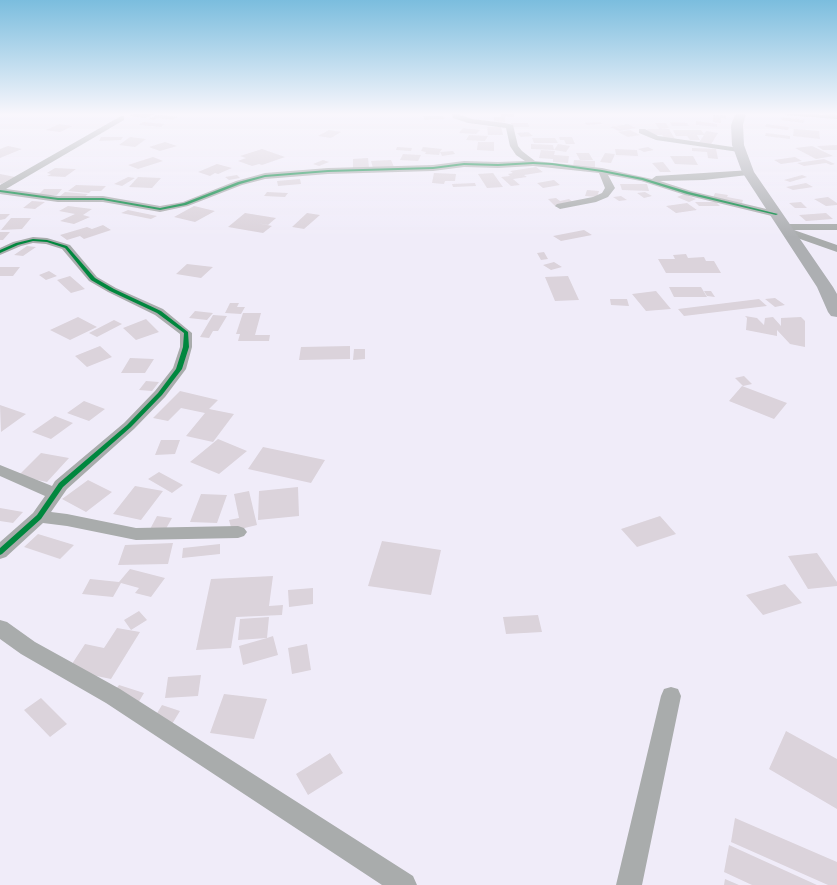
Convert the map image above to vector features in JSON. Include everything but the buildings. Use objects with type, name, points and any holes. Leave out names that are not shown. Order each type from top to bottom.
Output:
[{"type":"main road","points":[[741,154],[748,172],[825,287],[837,312]]},
{"type":"street","points":[[0,190],[60,154]]},
{"type":"street","points":[[523,154],[533,163]]},
{"type":"street","points":[[0,190],[58,198],[103,199],[160,209],[186,204],[238,183],[273,175],[328,171],[433,168],[464,164],[533,163],[602,171],[776,214]]},
{"type":"street","points":[[560,206],[596,199],[604,195],[610,188],[602,171]]},
{"type":"street","points":[[643,180],[704,177],[748,172]]},
{"type":"street","points":[[786,229],[837,227]]},
{"type":"street","points":[[786,229],[837,249]]},
{"type":"street","points":[[0,252],[17,244],[33,240],[47,240],[66,247],[93,279],[112,290],[159,312],[186,333],[186,347],[179,370],[160,394],[129,426],[61,486],[39,517],[0,552]]},
{"type":"street","points":[[0,470],[55,494]]},
{"type":"street","points":[[39,517],[67,520],[136,534],[238,532]]},
{"type":"street","points":[[0,628],[28,648],[113,696],[399,884]]},
{"type":"street","points":[[629,885],[671,696]]},
{"type":"cycle path","points":[[0,191],[58,199],[103,199],[160,209],[185,204],[239,183],[265,176],[328,171],[433,168],[464,164],[498,165],[533,163],[602,171],[643,179],[688,193],[776,214]]},
{"type":"cycle path","points":[[0,252],[17,244],[33,240],[47,241],[66,247],[93,279],[112,290],[159,312],[186,333],[186,347],[179,369],[160,394],[129,426],[61,485],[39,517],[0,552]]}]
